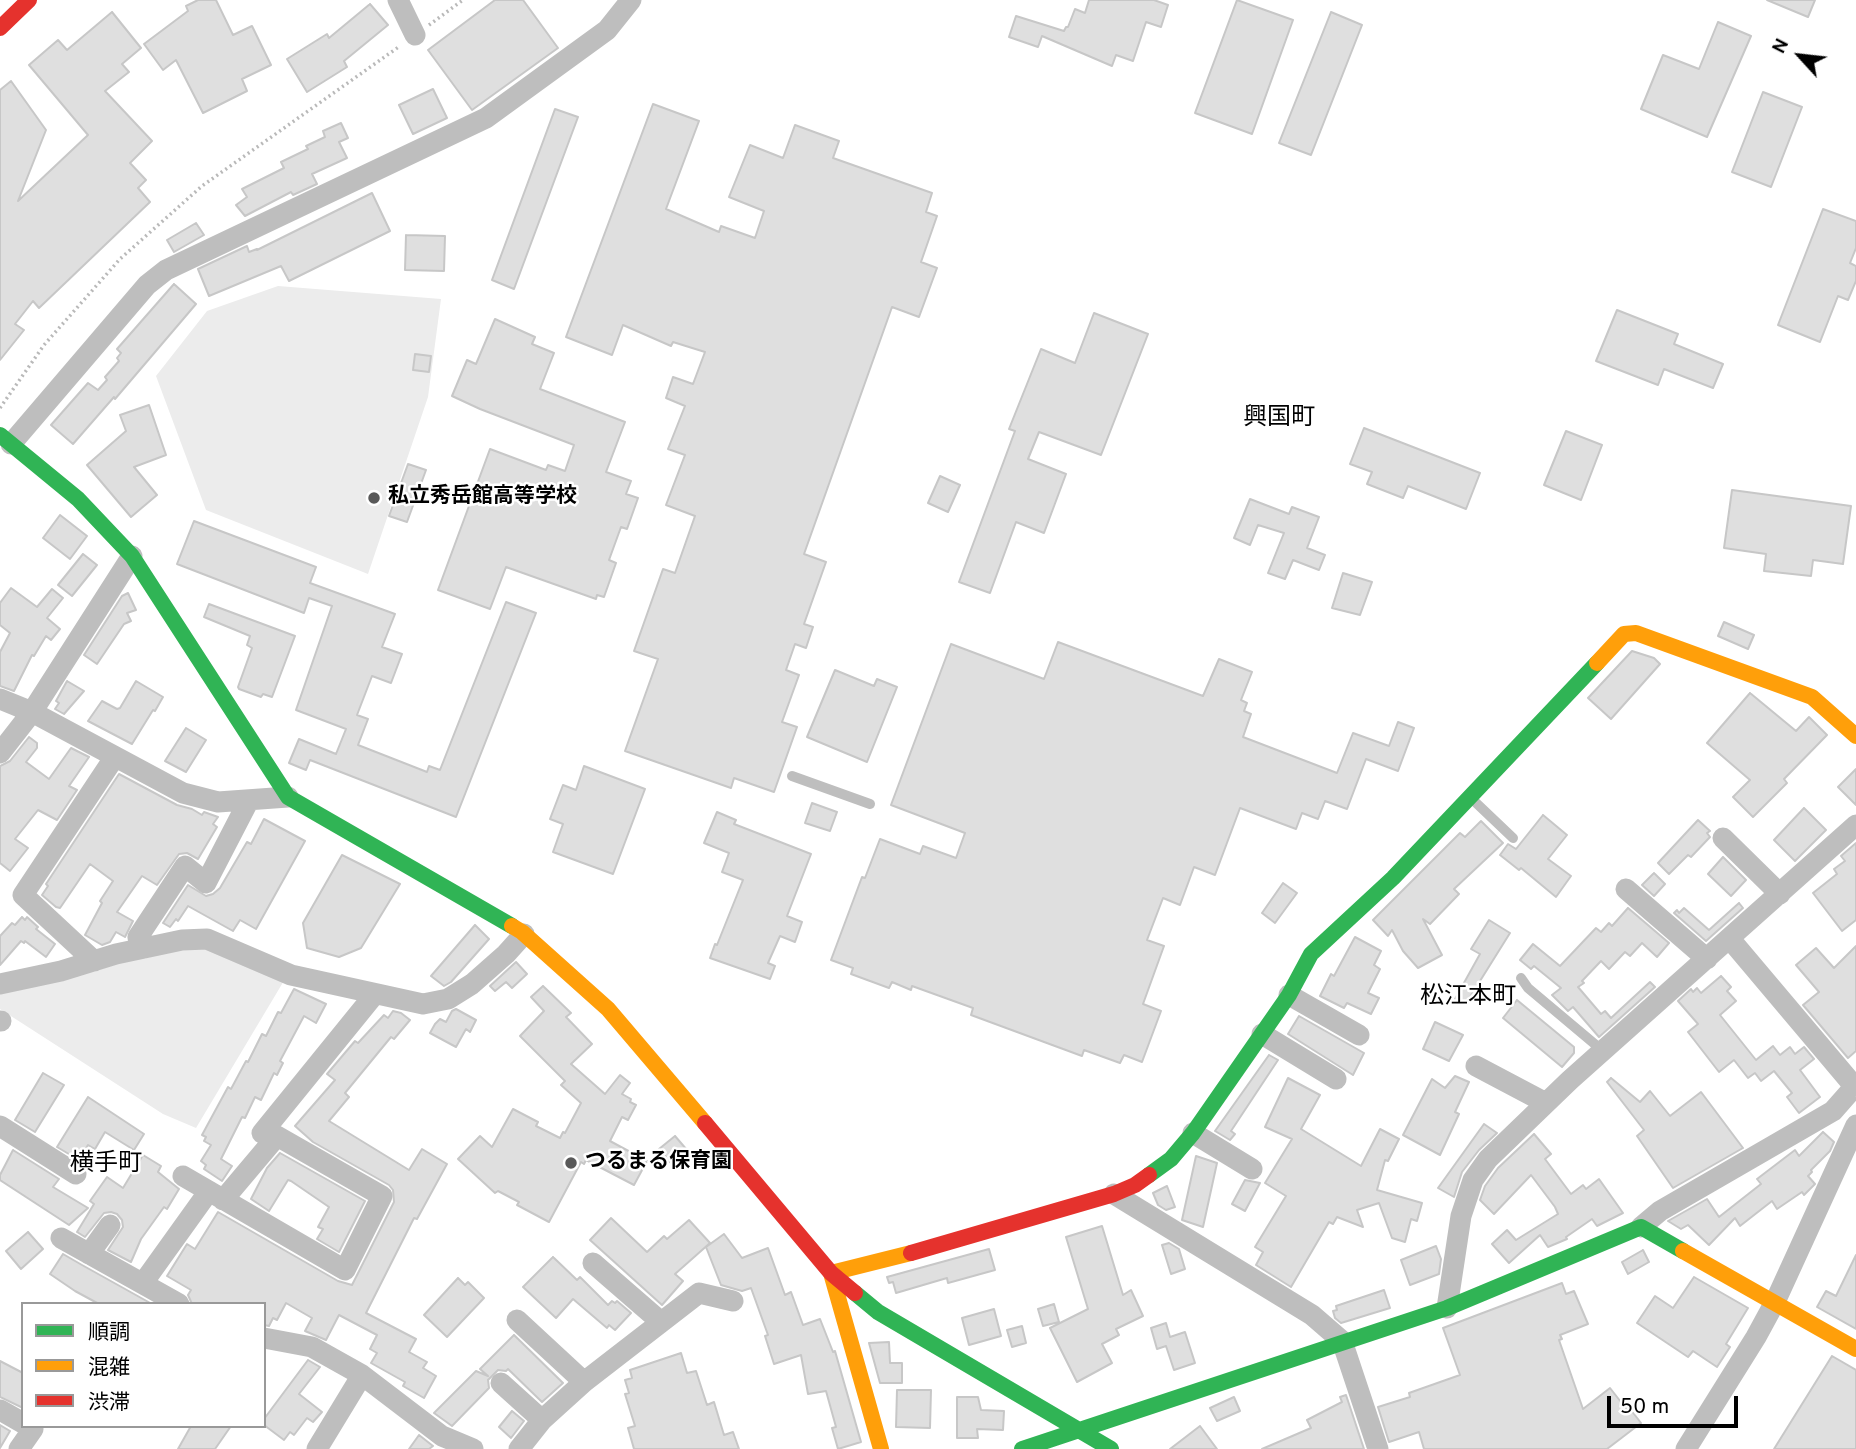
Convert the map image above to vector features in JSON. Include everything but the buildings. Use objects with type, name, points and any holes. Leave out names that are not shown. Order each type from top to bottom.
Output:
[{"type":"street","points":[[0,28],[29,0]]},
{"type":"street","points":[[398,0],[415,36]]},
{"type":"street","points":[[631,0],[607,30],[486,118],[166,270],[147,285],[5,440],[78,499],[132,556],[288,797],[523,934],[608,1009],[831,1273],[878,1312],[1111,1449]]},
{"type":"street","points":[[0,753],[32,712],[132,556]]},
{"type":"street","points":[[831,1273],[964,1239],[1114,1194],[1135,1185],[1171,1159],[1193,1133],[1289,995],[1311,954],[1393,878],[1625,634],[1636,633],[1812,696],[1856,736]]},
{"type":"street","points":[[0,699],[32,712],[183,793],[218,802],[288,797]]},
{"type":"street","points":[[94,961],[23,895],[114,758]]},
{"type":"street","points":[[144,948],[138,937],[185,866],[206,883],[249,800]]},
{"type":"street","points":[[1447,1308],[1461,1216],[1473,1180],[1488,1159],[1546,1102],[1856,825]]},
{"type":"street","points":[[1723,838],[1780,894]]},
{"type":"street","points":[[1626,889],[1707,959]]},
{"type":"street","points":[[0,984],[61,971],[144,948],[182,940],[207,939],[291,975],[423,1004],[448,999],[472,984],[506,954],[523,934]]},
{"type":"street","points":[[1022,1449],[1447,1308],[1641,1227],[1660,1212],[1833,1111],[1855,1086],[1730,939]]},
{"type":"street","points":[[262,1133],[374,995]]},
{"type":"street","points":[[1289,995],[1359,1035]]},
{"type":"street","points":[[1262,1034],[1336,1079]]},
{"type":"street","points":[[1476,1066],[1546,1102]]},
{"type":"street","points":[[1686,1449],[1775,1302],[1856,1125]]},
{"type":"street","points":[[0,1126],[76,1174]]},
{"type":"street","points":[[1193,1133],[1252,1170]]},
{"type":"street","points":[[143,1283],[216,1196],[277,1136],[382,1196],[345,1270],[216,1196],[183,1176]]},
{"type":"street","points":[[1114,1194],[1312,1315],[1342,1341],[1378,1449]]},
{"type":"street","points":[[89,1254],[110,1226]]},
{"type":"street","points":[[1641,1227],[1856,1349]]},
{"type":"street","points":[[61,1238],[176,1302]]},
{"type":"street","points":[[593,1263],[661,1322]]},
{"type":"street","points":[[831,1273],[881,1449]]},
{"type":"street","points":[[519,1449],[542,1420],[584,1382],[699,1293],[733,1301]]},
{"type":"street","points":[[517,1320],[584,1382]]},
{"type":"street","points":[[266,1338],[312,1347],[362,1375],[442,1436],[472,1449]]},
{"type":"street","points":[[317,1449],[362,1375]]},
{"type":"street","points":[[501,1383],[542,1420]]},
{"type":"street","points":[[0,1409],[21,1422]]},
{"type":"street","points":[[19,1449],[31,1428]]},
{"type":"lane","points":[[792,776],[870,804]]},
{"type":"lane","points":[[1470,797],[1513,838]]},
{"type":"lane","points":[[1521,978],[1528,988],[1603,1051]]},
{"type":"path","points":[[0,408],[44,345],[120,259],[202,186],[463,0]]},
{"type":"shaded area","points":[[278,286],[441,299],[428,397],[368,574],[206,510],[156,376],[207,311]]},
{"type":"shaded area","points":[[189,940],[285,979],[196,1128],[163,1114],[0,1009],[0,984]]},
{"type":"traffic: fast","points":[[0,435],[78,499],[132,556],[288,797],[512,926]]},
{"type":"traffic: fast","points":[[1149,1175],[1171,1159],[1193,1133],[1289,995],[1311,954],[1393,878],[1597,663]]},
{"type":"traffic: fast","points":[[1022,1449],[1447,1308],[1641,1227],[1683,1251]]},
{"type":"traffic: fast","points":[[855,1293],[878,1312],[1111,1449]]},
{"type":"traffic: slow","points":[[1597,663],[1624,634],[1636,633],[1812,697],[1856,736]]},
{"type":"traffic: slow","points":[[512,926],[608,1009],[705,1123]]},
{"type":"traffic: slow","points":[[1683,1251],[1856,1349]]},
{"type":"traffic: slow","points":[[881,1449],[831,1273],[911,1253]]},
{"type":"traffic: jam","points":[[0,28],[29,0]]},
{"type":"traffic: jam","points":[[705,1123],[831,1273],[855,1293]]},
{"type":"traffic: jam","points":[[911,1253],[1114,1194],[1135,1185],[1149,1175]]},
{"type":"place","name":"私立秀岳館高等学校","points":[[374,498]]},
{"type":"place","name":"つるまる保育園","points":[[571,1163]]},
{"type":"district","name":"興国町","points":[[1279,419]]},
{"type":"district","name":"松江本町","points":[[1468,998]]},
{"type":"district","name":"横手町","points":[[106,1165]]}]
